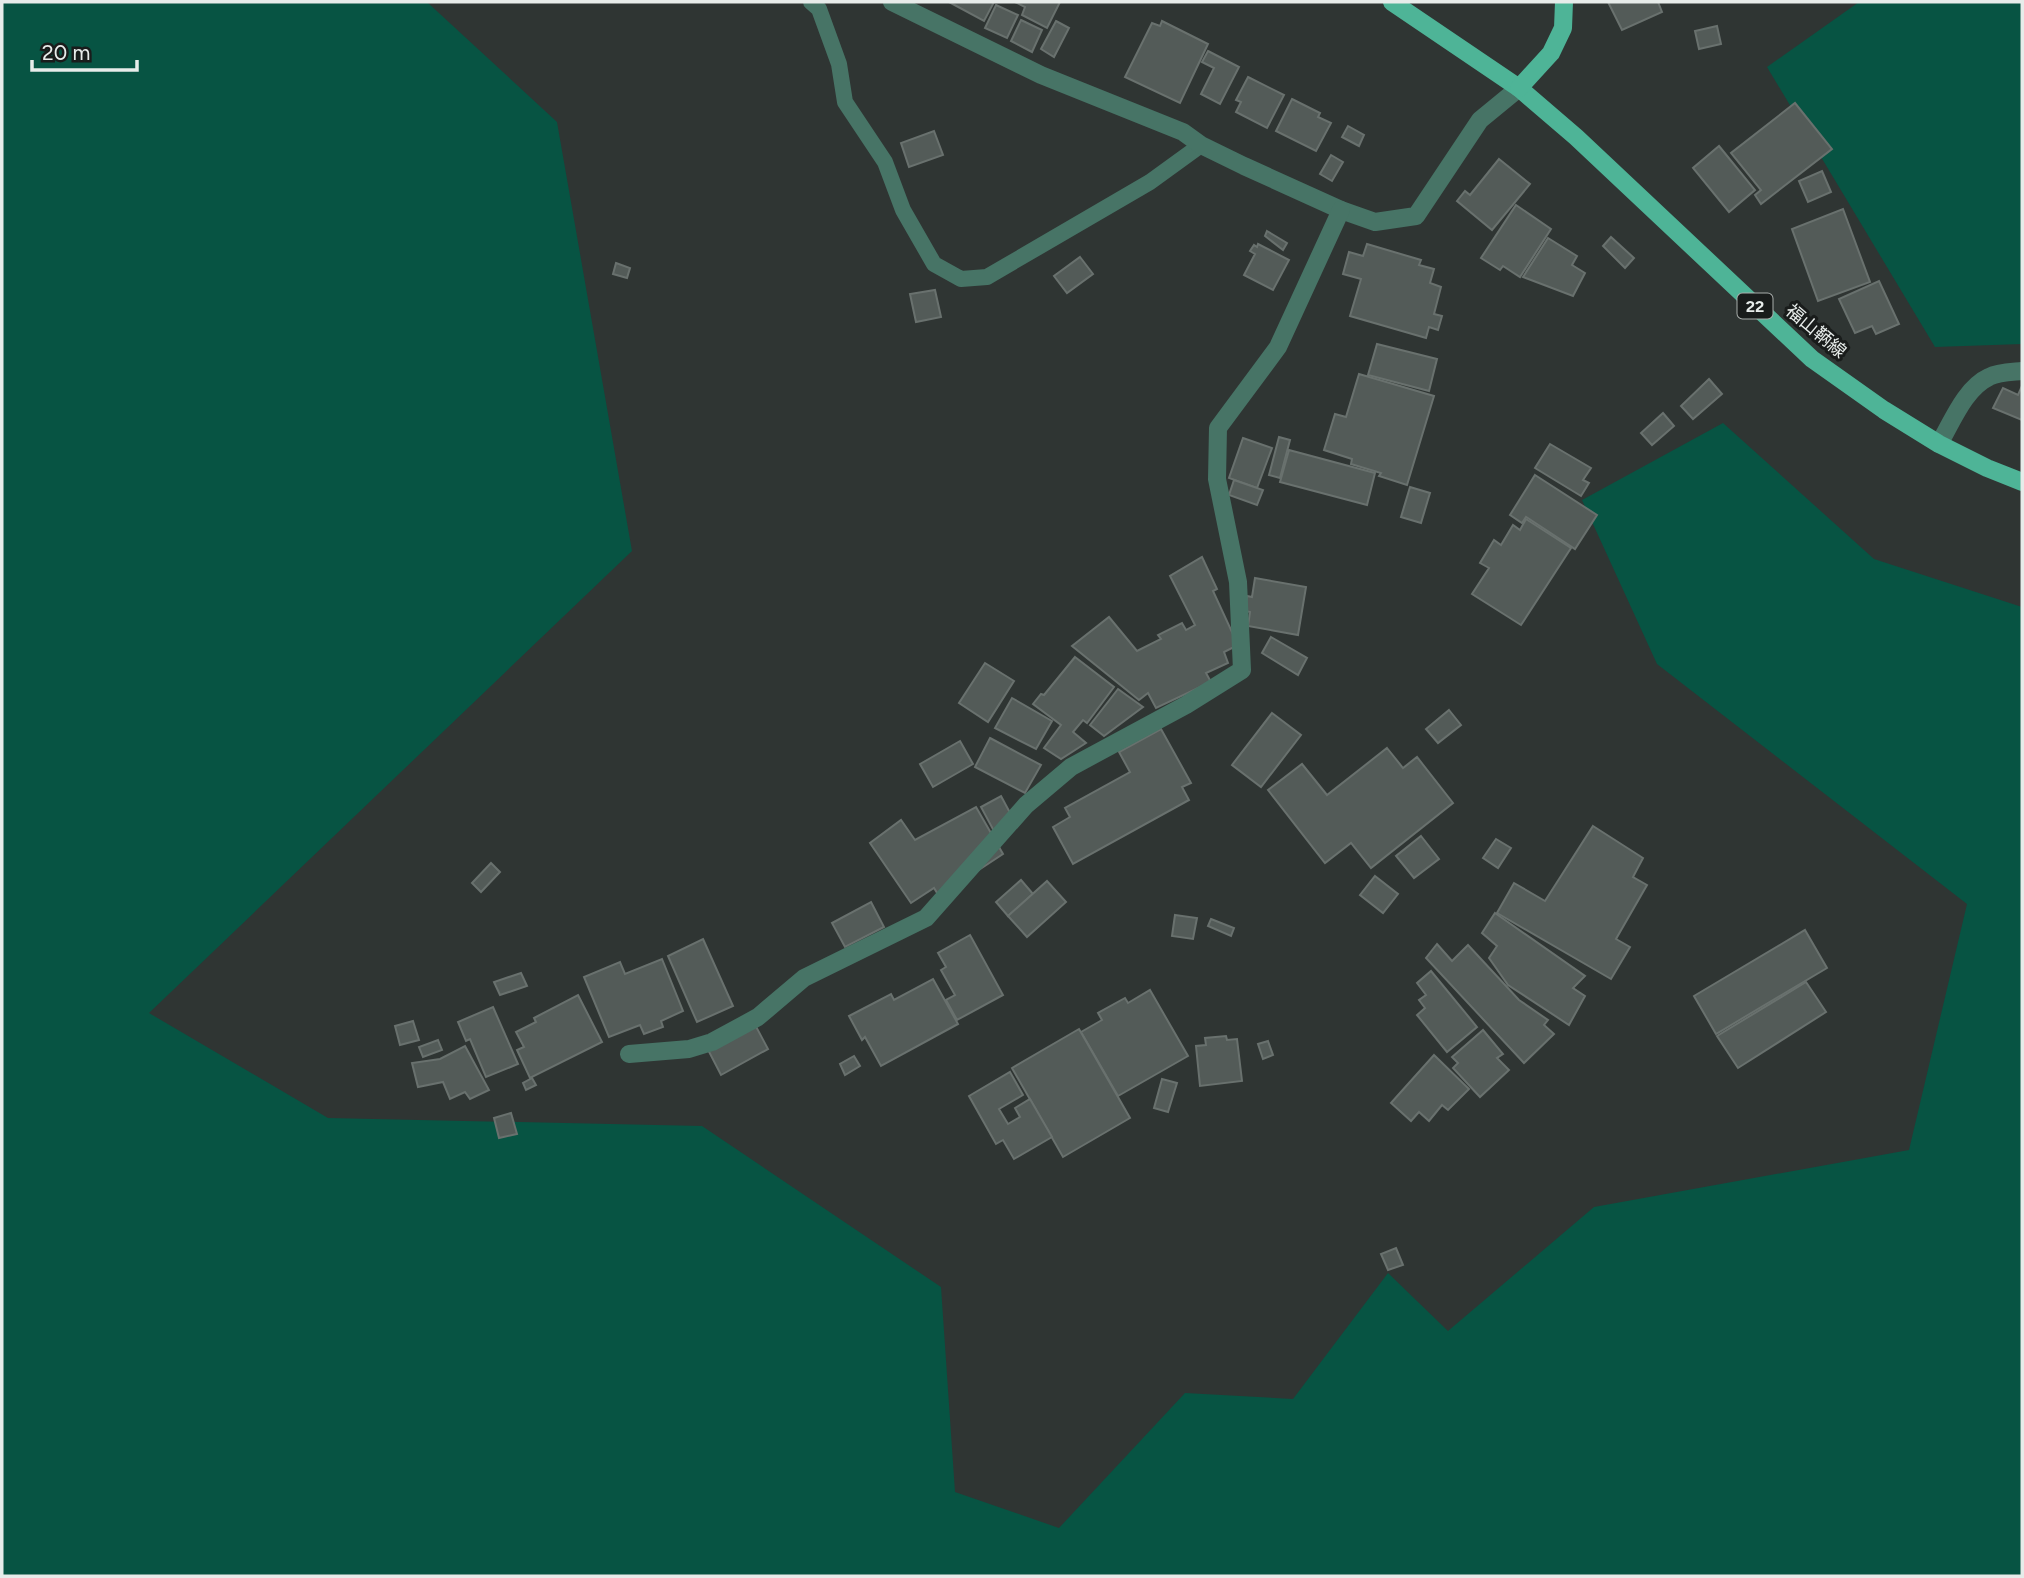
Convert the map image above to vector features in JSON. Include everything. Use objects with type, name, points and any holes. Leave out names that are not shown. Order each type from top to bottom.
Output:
[{"type":"main road","name":"福山鞆線","points":[[1392,2],[1519,88],[1576,137],[1812,359],[1884,410],[1939,444],[2022,482]]},
{"type":"main road","points":[[1519,88],[1551,53],[1563,28],[1564,2]]},
{"type":"street","points":[[892,2],[1041,75],[1183,132],[1201,145],[1341,210],[1375,222],[1416,216],[1480,120],[1519,88]]},
{"type":"street","points":[[629,1054],[689,1049],[712,1042],[758,1017],[804,978],[926,918],[1026,805],[1071,766],[1186,705],[1242,670],[1238,582],[1217,480],[1218,428],[1278,347],[1341,210]]},
{"type":"street","points":[[1939,444],[1970,392],[1980,382],[1992,375],[2022,371]]},
{"type":"lane","points":[[811,2],[819,9],[839,64],[845,102],[885,162],[903,210],[934,264],[961,279],[987,277],[1150,182],[1201,145]]},
{"type":"green space","points":[[2,2],[427,2],[557,122],[632,551],[149,1013],[328,1118],[702,1126],[941,1287],[955,1492],[1059,1528],[1185,1393],[1293,1399],[1388,1273],[1448,1331],[1594,1207],[1909,1150],[1967,904],[1657,664],[1582,500],[1723,423],[1874,559],[2022,607],[2022,1576],[2,1576]]},
{"type":"green space","points":[[1859,2],[2022,2],[2022,344],[1935,347],[1767,67]]},
{"type":"building","points":[[949,2],[994,2],[984,21]]},
{"type":"building","points":[[1015,2],[1060,2],[1047,28],[1022,15],[1025,7]]},
{"type":"building","points":[[1608,2],[1658,2],[1662,12],[1622,30]]},
{"type":"building","points":[[996,5],[1018,15],[1007,38],[985,28]]},
{"type":"building","points":[[1021,20],[1042,30],[1032,52],[1011,41]]},
{"type":"building","points":[[1056,21],[1069,28],[1054,57],[1041,49]]},
{"type":"building","points":[[1162,21],[1208,44],[1180,103],[1125,77],[1152,23],[1160,26]]},
{"type":"building","points":[[1717,26],[1721,44],[1699,49],[1695,31]]},
{"type":"building","points":[[1208,51],[1239,67],[1220,104],[1201,94],[1214,68],[1202,62]]},
{"type":"building","points":[[1248,77],[1284,95],[1267,128],[1236,112],[1241,102],[1236,100]]},
{"type":"building","points":[[1292,99],[1320,113],[1318,117],[1331,123],[1316,151],[1276,131]]},
{"type":"building","points":[[1795,103],[1832,149],[1761,204],[1755,195],[1761,190],[1731,153]]},
{"type":"building","points":[[1348,126],[1364,135],[1359,146],[1342,137]]},
{"type":"building","points":[[934,131],[943,155],[909,167],[901,143]]},
{"type":"building","points":[[1719,146],[1755,190],[1729,212],[1693,168]]},
{"type":"building","points":[[1331,155],[1343,162],[1332,181],[1320,174]]},
{"type":"building","points":[[1499,159],[1530,184],[1492,230],[1457,201],[1465,191],[1470,195]]},
{"type":"building","points":[[1822,171],[1831,192],[1808,202],[1799,181]]},
{"type":"building","points":[[1516,205],[1551,229],[1520,277],[1503,266],[1500,270],[1481,258]]},
{"type":"building","points":[[1843,209],[1870,282],[1818,301],[1792,229]]},
{"type":"building","points":[[1267,231],[1287,243],[1283,250],[1265,236]]},
{"type":"building","points":[[1611,237],[1634,258],[1625,268],[1603,246]]},
{"type":"building","points":[[1548,238],[1577,256],[1572,265],[1585,273],[1573,296],[1523,277]]},
{"type":"building","points":[[1258,244],[1289,260],[1273,290],[1244,275],[1255,254],[1250,251]]},
{"type":"building","points":[[1367,244],[1421,260],[1419,265],[1434,269],[1430,283],[1441,287],[1434,314],[1442,316],[1438,330],[1429,327],[1426,338],[1350,316],[1361,279],[1343,274],[1349,252],[1363,256]]},
{"type":"building","points":[[1080,257],[1093,274],[1067,293],[1054,276]]},
{"type":"building","points":[[616,263],[630,268],[627,278],[613,274]]},
{"type":"building","points":[[1879,281],[1899,324],[1876,334],[1872,326],[1855,333],[1839,299]]},
{"type":"building","points":[[935,290],[941,317],[916,322],[910,294]]},
{"type":"building","points":[[1377,344],[1437,359],[1429,391],[1368,375]]},
{"type":"building","points":[[1359,374],[1434,396],[1407,485],[1379,476],[1381,473],[1351,464],[1352,459],[1324,450],[1335,414],[1346,417]]},
{"type":"building","points":[[1709,379],[1722,394],[1693,419],[1681,406]]},
{"type":"building","points":[[2022,386],[2022,420],[1993,408],[2003,388],[2018,395]]},
{"type":"building","points":[[1663,413],[1674,426],[1652,445],[1641,433]]},
{"type":"building","points":[[1279,437],[1290,440],[1280,478],[1269,475]]},
{"type":"building","points":[[1243,438],[1272,448],[1257,488],[1229,478]]},
{"type":"building","points":[[1550,444],[1591,468],[1583,480],[1589,483],[1581,496],[1535,468]]},
{"type":"building","points":[[1289,450],[1375,473],[1367,505],[1280,482]]},
{"type":"building","points":[[1535,475],[1597,515],[1575,549],[1526,517],[1522,523],[1510,515]]},
{"type":"building","points":[[1234,480],[1263,490],[1257,505],[1229,495]]},
{"type":"building","points":[[1410,487],[1430,493],[1421,523],[1401,517]]},
{"type":"building","points":[[1526,519],[1571,548],[1521,625],[1472,594],[1489,568],[1480,563],[1494,540],[1501,545],[1513,525],[1520,530]]},
{"type":"building","points":[[1202,557],[1217,589],[1213,591],[1238,645],[1224,652],[1228,663],[1206,673],[1211,682],[1156,708],[1148,693],[1139,700],[1072,646],[1109,617],[1137,651],[1161,639],[1158,635],[1182,623],[1186,630],[1195,625],[1170,576]]},
{"type":"building","points":[[1255,578],[1306,587],[1298,635],[1248,626],[1250,612],[1245,611],[1247,596],[1252,597]]},
{"type":"building","points":[[1271,637],[1307,658],[1298,675],[1262,653]]},
{"type":"building","points":[[1075,657],[1114,687],[1087,723],[1083,720],[1073,732],[1086,743],[1061,759],[1044,748],[1061,725],[1033,704],[1041,694],[1044,695]]},
{"type":"building","points":[[985,663],[1014,681],[988,722],[959,703]]},
{"type":"building","points":[[1118,689],[1143,707],[1104,736],[1090,725]]},
{"type":"building","points":[[1012,698],[1052,721],[1036,749],[995,728]]},
{"type":"building","points":[[1449,710],[1461,725],[1438,743],[1426,729]]},
{"type":"building","points":[[1272,713],[1301,735],[1261,787],[1232,765]]},
{"type":"building","points":[[1161,729],[1191,783],[1182,787],[1189,800],[1073,864],[1053,827],[1070,817],[1065,808],[1130,772],[1119,752]]},
{"type":"building","points":[[990,738],[1041,765],[1025,793],[975,767]]},
{"type":"building","points":[[960,741],[973,764],[933,787],[920,764]]},
{"type":"building","points":[[1387,748],[1403,768],[1417,757],[1453,803],[1371,868],[1351,843],[1325,863],[1268,790],[1302,764],[1327,795]]},
{"type":"building","points":[[1001,796],[1015,822],[995,833],[981,807]]},
{"type":"building","points":[[976,807],[1003,854],[939,896],[934,888],[911,903],[870,843],[901,820],[915,840]]},
{"type":"building","points":[[1593,826],[1643,858],[1633,877],[1647,885],[1616,939],[1630,947],[1611,979],[1497,913],[1514,883],[1545,901]]},
{"type":"building","points":[[1421,836],[1439,859],[1414,878],[1396,856]]},
{"type":"building","points":[[1496,839],[1511,848],[1498,868],[1483,858]]},
{"type":"building","points":[[491,863],[500,872],[481,892],[472,883]]},
{"type":"building","points":[[1375,876],[1398,894],[1383,913],[1360,895]]},
{"type":"building","points":[[1021,880],[1033,894],[1008,916],[996,902]]},
{"type":"building","points":[[1047,881],[1066,902],[1027,937],[1008,916]]},
{"type":"building","points":[[871,902],[884,927],[845,947],[832,923]]},
{"type":"building","points":[[1495,913],[1585,976],[1573,988],[1585,996],[1569,1025],[1508,985],[1489,958],[1497,946],[1482,933]]},
{"type":"building","points":[[1175,915],[1197,918],[1193,939],[1172,936]]},
{"type":"building","points":[[1211,919],[1234,928],[1231,936],[1208,926]]},
{"type":"building","points":[[1805,930],[1827,968],[1716,1034],[1694,996]]},
{"type":"building","points":[[970,935],[1003,995],[957,1020],[946,1000],[955,995],[941,970],[946,967],[938,953]]},
{"type":"building","points":[[703,939],[733,1006],[697,1022],[668,956]]},
{"type":"building","points":[[1437,944],[1452,961],[1468,945],[1519,1000],[1548,1020],[1544,1025],[1554,1034],[1524,1063],[1426,958]]},
{"type":"building","points":[[662,959],[683,1011],[661,1021],[663,1027],[644,1034],[640,1025],[609,1037],[584,977],[620,962],[625,974]]},
{"type":"building","points":[[1431,971],[1477,1027],[1447,1052],[1417,1015],[1425,1008],[1419,1000],[1426,995],[1417,983]]},
{"type":"building","points":[[521,973],[527,986],[500,995],[494,982]]},
{"type":"building","points":[[933,979],[958,1024],[881,1066],[865,1037],[862,1040],[849,1016],[891,994],[894,1000]]},
{"type":"building","points":[[1806,982],[1826,1012],[1738,1068],[1717,1036]]},
{"type":"building","points":[[1150,990],[1188,1056],[1118,1096],[1081,1032],[1102,1020],[1098,1013],[1125,998],[1128,1003]]},
{"type":"building","points":[[578,995],[602,1042],[530,1078],[517,1050],[524,1047],[516,1032],[536,1022],[534,1018]]},
{"type":"building","points":[[493,1007],[518,1064],[486,1077],[470,1039],[466,1041],[458,1022]]},
{"type":"building","points":[[752,1019],[768,1049],[721,1075],[705,1044]]},
{"type":"building","points":[[413,1021],[419,1040],[400,1045],[395,1026]]},
{"type":"building","points":[[1079,1029],[1130,1118],[1063,1157],[1012,1068]]},
{"type":"building","points":[[1483,1030],[1503,1054],[1497,1058],[1509,1070],[1480,1097],[1453,1068],[1458,1063],[1452,1057]]},
{"type":"building","points":[[1226,1036],[1227,1040],[1237,1039],[1242,1081],[1200,1086],[1196,1046],[1206,1045],[1205,1038]]},
{"type":"building","points":[[438,1040],[442,1050],[423,1057],[419,1047]]},
{"type":"building","points":[[1268,1041],[1273,1055],[1263,1059],[1258,1044]]},
{"type":"building","points":[[465,1046],[489,1090],[470,1099],[465,1092],[450,1099],[443,1082],[418,1087],[412,1063],[440,1059]]},
{"type":"building","points":[[1434,1055],[1469,1089],[1448,1110],[1442,1105],[1429,1121],[1419,1112],[1411,1121],[1391,1103]]},
{"type":"building","points":[[854,1056],[860,1066],[845,1075],[840,1064]]},
{"type":"building","points":[[1010,1072],[1023,1095],[999,1109],[1008,1124],[1020,1117],[1015,1108],[1030,1099],[1052,1137],[1014,1159],[1003,1140],[996,1144],[969,1096]]},
{"type":"building","points":[[532,1078],[536,1085],[526,1090],[523,1083]]},
{"type":"building","points":[[1162,1079],[1177,1083],[1168,1112],[1154,1108]]},
{"type":"building","points":[[511,1113],[517,1134],[499,1138],[494,1118]]},
{"type":"building","points":[[1396,1248],[1403,1265],[1388,1270],[1381,1254]]}]
